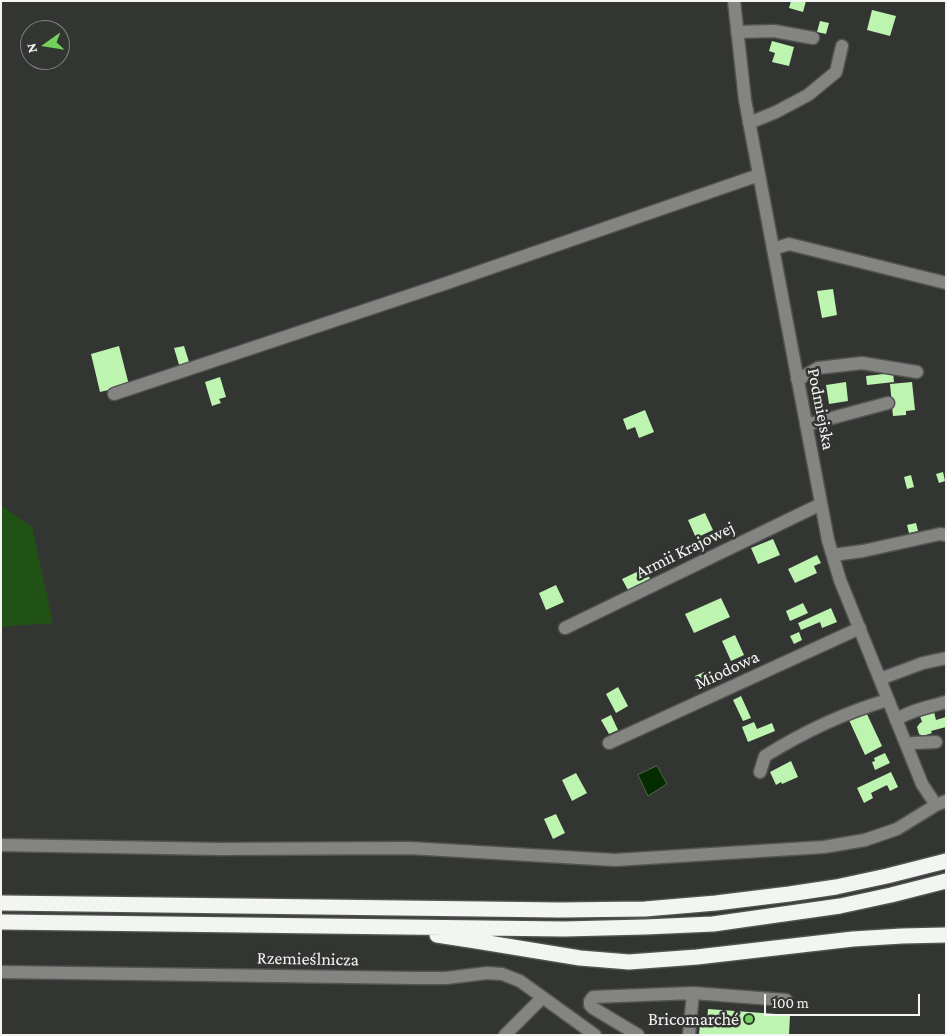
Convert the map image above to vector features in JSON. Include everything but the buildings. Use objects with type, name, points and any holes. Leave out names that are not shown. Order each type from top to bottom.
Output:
[{"type":"highway","points":[[1,903],[560,910],[645,909],[716,903],[817,890],[887,876],[946,861]]},
{"type":"highway","points":[[1,922],[137,922],[564,929],[713,924],[840,906],[946,880]]},
{"type":"highway","points":[[384,927],[580,958],[629,962],[707,956],[853,939],[946,935]]},
{"type":"street","name":"Podmiejska","points":[[734,1],[749,123],[832,556],[922,784],[941,803]]},
{"type":"street","points":[[737,32],[774,31],[813,38]]},
{"type":"street","points":[[749,123],[776,112],[808,95],[836,72],[842,46]]},
{"type":"street","points":[[114,394],[759,175]]},
{"type":"street","points":[[773,249],[789,244],[946,283]]},
{"type":"street","points":[[797,378],[801,378],[818,368],[862,363],[917,372]]},
{"type":"street","points":[[806,425],[888,403]]},
{"type":"street","name":"Armii Krajowej","points":[[565,628],[821,504]]},
{"type":"street","points":[[832,556],[940,534],[946,535]]},
{"type":"street","name":"Miodowa","points":[[609,743],[860,628]]},
{"type":"street","points":[[880,679],[923,663],[946,658]]},
{"type":"street","points":[[760,772],[765,756],[788,742],[864,707],[888,700]]},
{"type":"street","points":[[896,720],[902,716],[946,702]]},
{"type":"street","points":[[907,746],[936,742]]},
{"type":"street","points":[[1,845],[219,849],[409,848],[615,860],[824,847],[865,840],[897,829],[941,803]]},
{"type":"street","name":"Rzemieślnicza","points":[[1,972],[416,978],[446,978],[487,973],[502,974],[520,981],[595,1035]]},
{"type":"street","points":[[638,1035],[593,1008],[590,1005],[590,1000],[593,997],[693,993],[786,1000]]},
{"type":"street","points":[[690,1035],[693,993]]},
{"type":"street","points":[[505,1035],[542,998]]},
{"type":"shaded area","points":[[1,505],[32,527],[53,623],[1,627]]},
{"type":"shaded area","points":[[657,766],[667,784],[648,796],[638,775]]},
{"type":"place","name":"Bricomarché","points":[[749,1019]]}]
